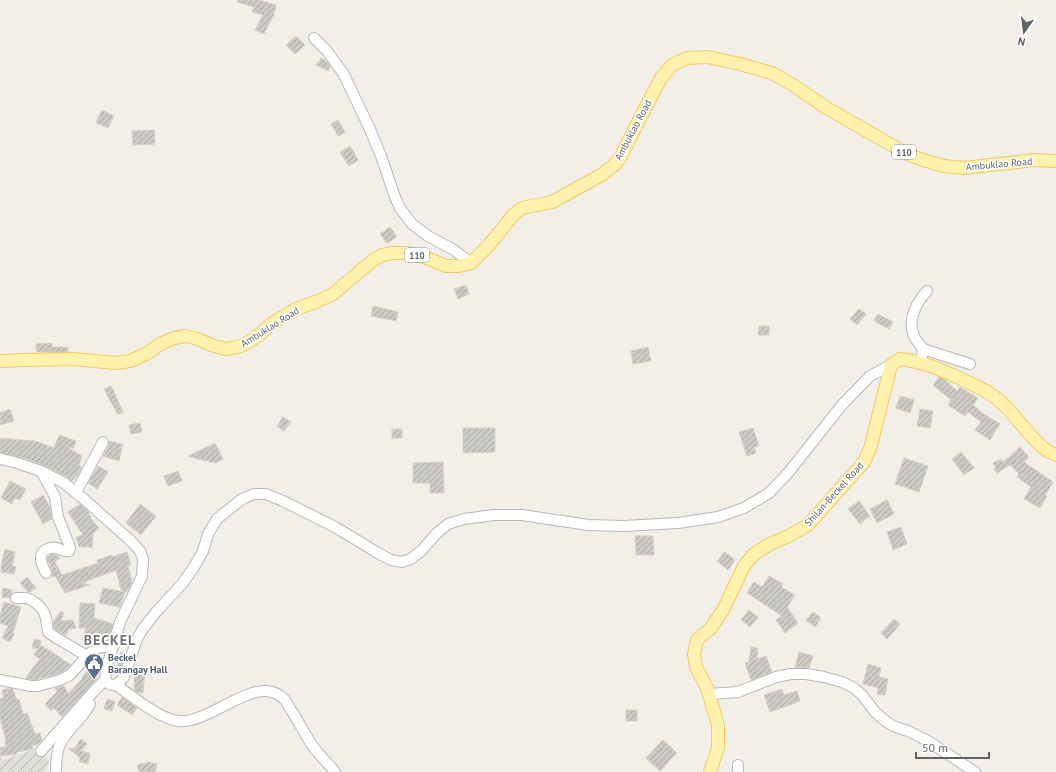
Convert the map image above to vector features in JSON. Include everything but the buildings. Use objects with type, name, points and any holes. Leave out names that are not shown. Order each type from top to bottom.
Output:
[{"type":"main road","name":"Ambuklao Road","points":[[0,361],[73,359],[116,363],[130,361],[146,354],[174,338],[185,336],[195,338],[221,348],[226,349],[238,347],[249,342],[271,324],[296,309],[333,294],[372,261],[382,255],[407,253],[424,257],[446,266],[459,266],[471,263],[489,245],[514,214],[522,208],[552,202],[603,174],[614,165],[620,158],[661,78],[672,65],[687,58],[708,57],[772,73],[793,85],[825,107],[907,154],[944,166],[964,168],[1028,161],[1056,161]]},
{"type":"main road","points":[[891,365],[900,359],[914,360],[934,366],[984,389],[1016,416],[1032,438],[1045,449],[1056,455]]},
{"type":"main road","name":"Shilan-Beckel Road","points":[[711,772],[718,748],[718,725],[707,688],[696,667],[694,654],[697,640],[711,628],[723,610],[744,566],[754,554],[770,544],[789,536],[808,525],[864,462],[870,449],[891,365]]},
{"type":"street","points":[[314,38],[327,51],[343,73],[369,127],[400,208],[412,224],[417,228],[428,236],[454,250],[471,263]]},
{"type":"street","points":[[927,291],[919,299],[912,315],[911,324],[913,335],[923,349],[970,364]]},
{"type":"street","points":[[921,363],[923,349]]},
{"type":"street","points":[[116,685],[124,677],[137,639],[142,630],[182,584],[194,567],[203,551],[208,534],[217,518],[242,499],[254,494],[266,494],[283,501],[335,527],[391,560],[402,562],[411,559],[421,551],[437,533],[448,524],[464,518],[494,515],[522,515],[588,525],[624,526],[678,523],[718,517],[744,508],[769,493],[788,473],[842,405],[870,376],[891,365]]},
{"type":"street","points":[[76,492],[103,442]]},
{"type":"street","points":[[0,459],[42,471],[64,483],[131,541],[140,552],[143,559],[142,576],[120,622],[106,670],[105,680],[41,751]]},
{"type":"street","points":[[42,471],[55,497],[58,517],[70,547],[69,551],[66,552],[51,548],[42,554],[41,559],[46,573]]},
{"type":"street","points":[[16,598],[29,599],[37,604],[43,610],[46,617],[48,632],[55,638],[87,656]]},
{"type":"street","points":[[0,680],[5,680],[16,684],[38,686],[60,680],[70,675],[91,652],[98,648],[114,645]]},
{"type":"street","points":[[709,694],[738,692],[776,677],[792,674],[806,674],[842,682],[854,688],[862,695],[884,720],[893,726],[908,731],[928,741],[975,772]]},
{"type":"street","points":[[105,680],[108,684],[116,685],[148,708],[178,721],[191,720],[210,714],[237,699],[256,692],[268,691],[278,694],[285,700],[319,755],[334,772]]},
{"type":"street","points":[[56,772],[59,748],[64,738],[80,719],[88,706],[93,692]]},
{"type":"shaded area","points":[[38,748],[49,760],[46,772],[0,772],[0,755],[2,760]]},
{"type":"place","name":"Beckel Barangay Hall","points":[[94,680]]},
{"type":"district","name":"BECKEL","points":[[110,640]]}]
